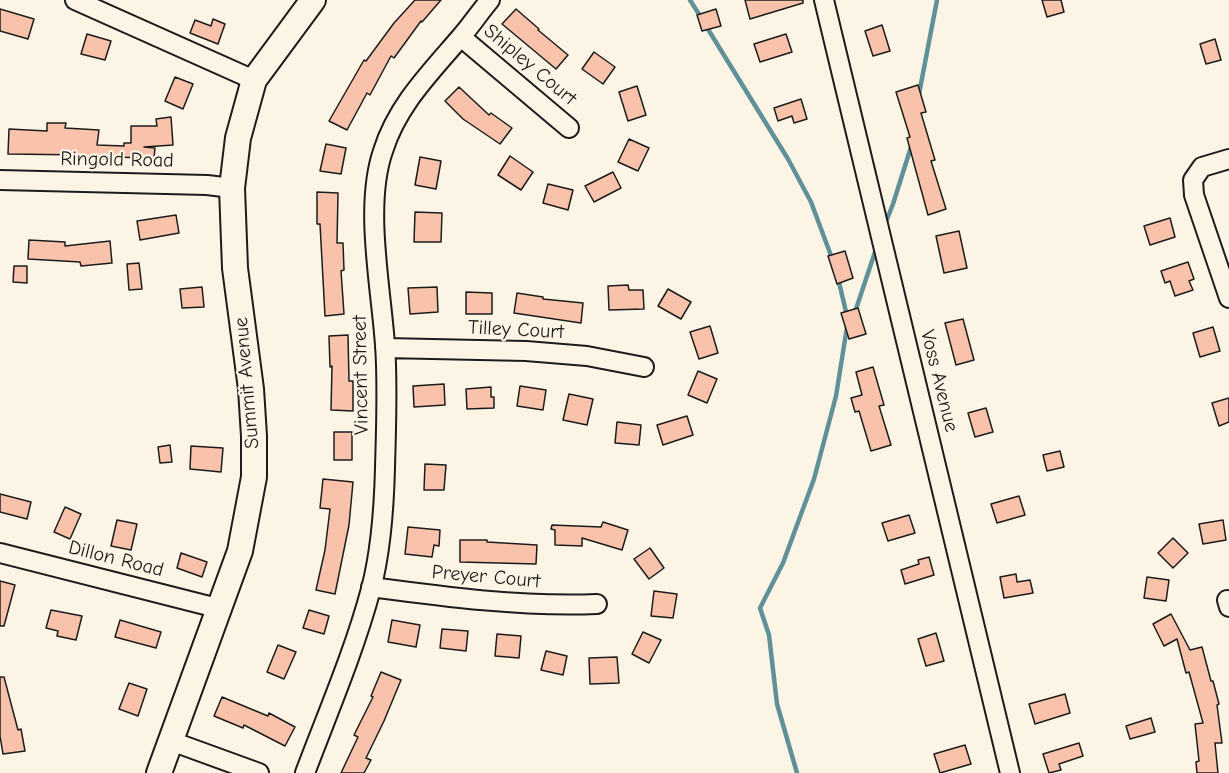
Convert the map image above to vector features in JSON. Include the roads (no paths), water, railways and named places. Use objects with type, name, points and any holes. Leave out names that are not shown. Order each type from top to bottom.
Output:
[{"type":"main road","name":"Summit Avenue","points":[[159,773],[221,609],[240,551],[254,477],[252,413],[236,268],[232,188],[238,138],[254,80],[313,0]]},
{"type":"street","points":[[75,0],[254,80]]},
{"type":"street","name":"Vincent Street","points":[[305,773],[348,660],[372,587],[382,526],[385,348],[375,234],[375,187],[382,151],[414,90],[490,0]]},
{"type":"street","name":"Voss Avenue","points":[[824,0],[1010,773]]},
{"type":"street","name":"Shipley Court","points":[[461,36],[569,128]]},
{"type":"street","points":[[1229,159],[1202,167],[1193,180],[1194,195],[1229,298]]},
{"type":"street","name":"Ringold Road","points":[[0,180],[207,185],[232,188]]},
{"type":"street","name":"Tilley Court","points":[[385,348],[526,351],[587,356],[644,367]]},
{"type":"street","name":"Dillon Road","points":[[0,553],[221,609]]},
{"type":"street","name":"Preyer Court","points":[[372,587],[471,600],[559,605],[597,603]]},
{"type":"street","points":[[171,741],[258,773]]},
{"type":"waterway","points":[[690,0],[702,19]]},
{"type":"waterway","points":[[919,94],[937,0]]},
{"type":"waterway","points":[[706,26],[788,159],[811,202],[833,261]]},
{"type":"waterway","points":[[884,227],[911,147]]},
{"type":"waterway","points":[[854,315],[877,246]]},
{"type":"waterway","points":[[838,278],[847,316]]},
{"type":"waterway","points":[[797,773],[777,704],[769,635],[760,608],[783,563],[814,479],[836,396],[847,327]]}]
